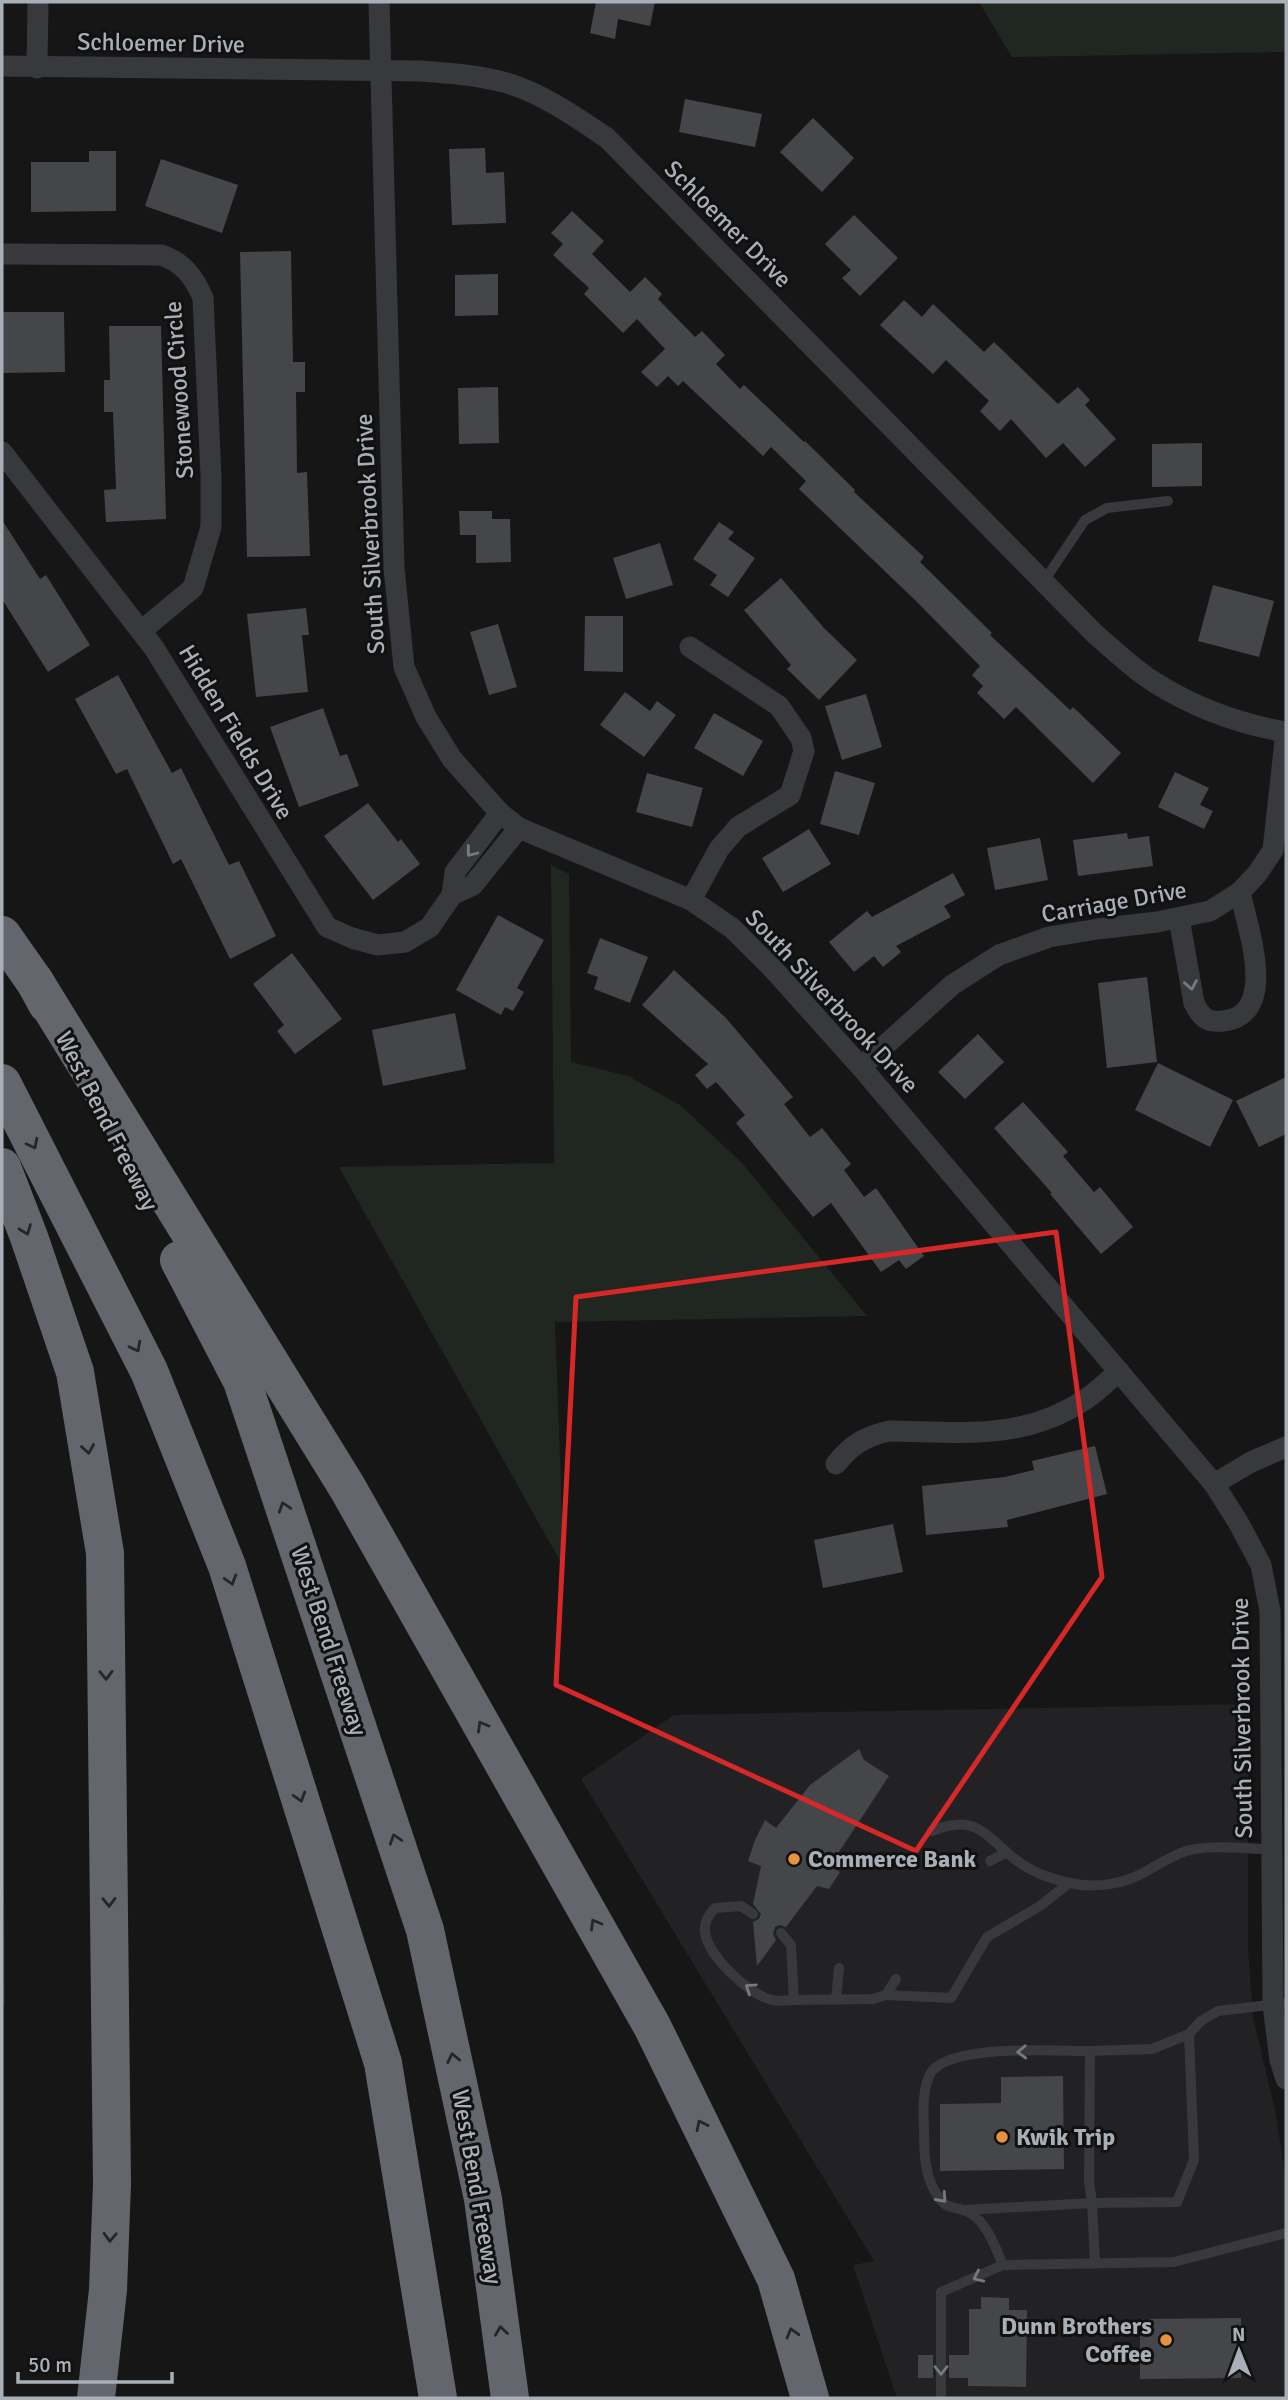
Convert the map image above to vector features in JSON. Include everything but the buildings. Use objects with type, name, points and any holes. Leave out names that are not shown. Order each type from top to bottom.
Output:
[{"type":"highway","name":"West Bend Freeway","points":[[2,935],[35,982],[242,1381],[425,1930],[483,2199],[510,2398]]},
{"type":"highway","points":[[35,982],[347,1487],[652,2026],[776,2279],[810,2398]]},
{"type":"highway","points":[[2,1083],[149,1371],[227,1566],[383,2063],[438,2398]]},
{"type":"highway","points":[[2,1167],[75,1372],[105,1553],[112,2184],[108,2290],[96,2398]]},
{"type":"highway","points":[[108,2290],[112,2398]]},
{"type":"street","points":[[37,68],[38,2]]},
{"type":"street","name":"South Silverbrook Drive","points":[[379,2],[394,568],[404,667],[426,716],[452,759],[500,813],[519,828],[691,900],[732,928],[774,970],[861,1067],[1214,1484],[1250,1541],[1261,1565],[1279,1679],[1272,1849],[1280,2060],[1286,2079]]},
{"type":"street","name":"Schloemer Drive","points":[[2,66],[420,71],[464,74],[509,83],[563,108],[607,138],[1095,634],[1154,682],[1213,714],[1286,732]]},
{"type":"street","name":"Stonewood Circle","points":[[2,254],[161,255],[175,260],[196,281],[203,298],[211,527],[193,588],[141,631]]},
{"type":"street","name":"Hidden Fields Drive","points":[[2,452],[154,648],[327,927],[378,945],[405,942],[430,927],[452,895],[456,872],[500,813]]},
{"type":"street","points":[[690,648],[779,706],[801,738],[804,751],[790,795],[738,827],[709,865],[691,900]]},
{"type":"street","name":"Carriage Drive","points":[[861,1067],[952,985],[999,955],[1049,937],[1210,911],[1240,892],[1257,874],[1273,850],[1286,732]]},
{"type":"street","name":"Hidden Fields Drive","points":[[452,895],[473,885],[519,828]]},
{"type":"street","points":[[1179,918],[1194,1003],[1200,1016],[1213,1022],[1228,1021],[1245,1014],[1254,1000],[1256,968],[1240,892]]},
{"type":"street","points":[[836,1464],[858,1441],[872,1434],[890,1431],[1005,1432],[1041,1423],[1088,1398],[1119,1371]]},
{"type":"street","points":[[1214,1484],[1251,1462],[1286,1447]]},
{"type":"lane","points":[[1044,581],[1085,520],[1107,508],[1168,501]]},
{"type":"lane","points":[[932,1831],[970,1825],[983,1830],[1017,1861],[1045,1877],[1093,1885],[1128,1879],[1185,1852],[1205,1849],[1272,1849]]},
{"type":"lane","points":[[990,1861],[1007,1852]]},
{"type":"lane","points":[[753,1914],[741,1906],[715,1908],[707,1917],[705,1933],[713,1952],[739,1981],[754,1993],[773,2001],[873,1999],[886,1995],[951,1997],[987,1937],[1040,1906],[1069,1883]]},
{"type":"lane","points":[[781,1933],[791,1945],[794,2000]]},
{"type":"lane","points":[[836,1999],[839,1968]]},
{"type":"lane","points":[[886,1995],[896,1979]]},
{"type":"lane","points":[[1189,2034],[1194,2160],[1177,2202],[1092,2203],[964,2210],[952,2208],[941,2201],[927,2174],[923,2114],[927,2084],[933,2070],[942,2063],[966,2054],[1152,2049],[1189,2034],[1201,2021],[1218,2011],[1279,2004]]},
{"type":"lane","points":[[1090,2051],[1088,2181],[1092,2203],[1095,2263]]},
{"type":"lane","points":[[964,2210],[980,2221],[988,2232],[1003,2265]]},
{"type":"lane","points":[[941,2398],[941,2292],[1003,2265],[1174,2262],[1286,2233]]},
{"type":"highlighted area","points":[[1056,1232],[1102,1577],[916,1851],[556,1685],[576,1297]]},
{"type":"shaded area","points":[[979,2],[1286,2],[1286,52],[1012,57]]},
{"type":"shaded area","points":[[551,865],[569,874],[571,1062],[628,1076],[680,1105],[742,1163],[867,1316],[555,1322],[564,1568],[339,1167],[554,1163]]},
{"type":"shaded area","points":[[1248,1704],[1248,1951],[1253,2017],[1275,2110],[1286,2180],[1286,2398],[897,2398],[853,2265],[874,2261],[581,1779],[674,1715]]},
{"type":"shaded area","points":[[2,1875],[4,1893],[5,2005],[2,2005]]},
{"type":"place","name":"Commerce Bank","points":[[794,1859]]},
{"type":"place","name":"Kwik Trip","points":[[1002,2137]]},
{"type":"place","name":"Dunn Brothers Coffee","points":[[1166,2340]]}]
